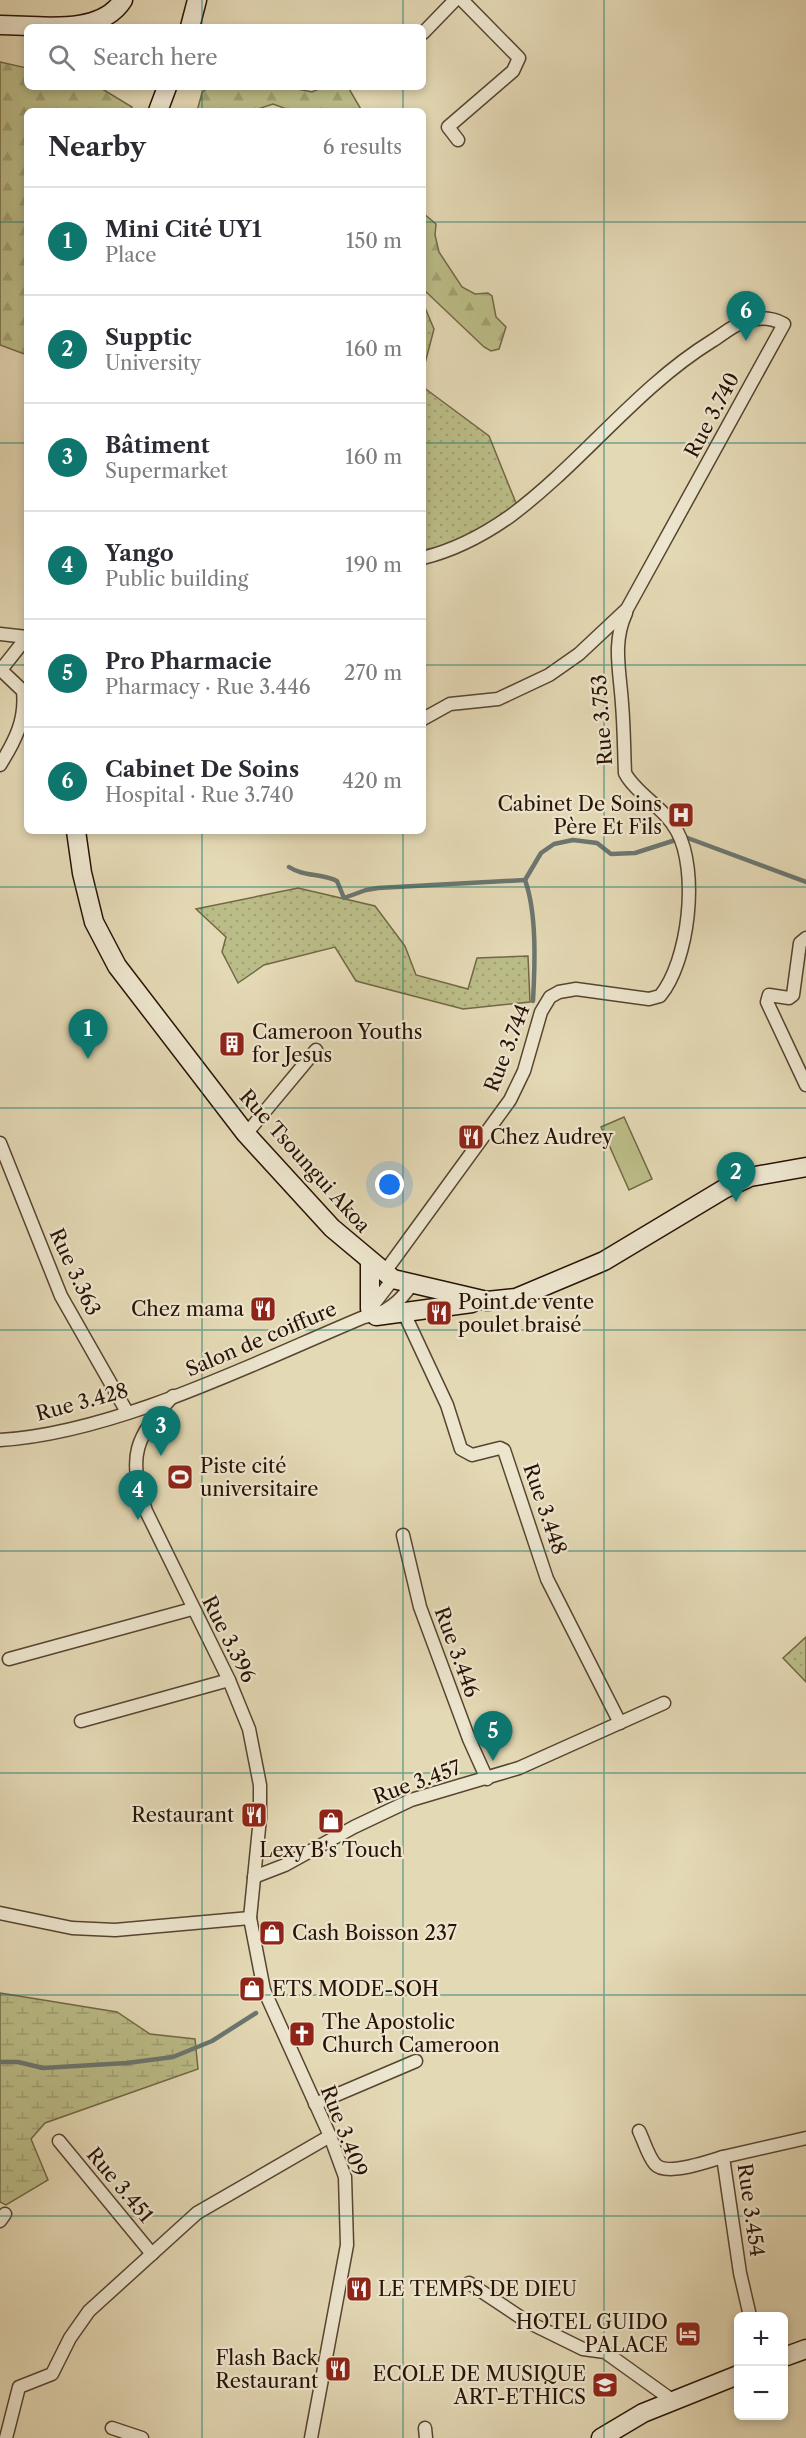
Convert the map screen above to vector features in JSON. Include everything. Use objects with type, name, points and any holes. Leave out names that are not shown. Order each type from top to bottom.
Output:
[{"type":"main road","points":[[79,24],[98,21],[113,14],[123,0]]},
{"type":"main road","points":[[191,24],[197,0]]},
{"type":"main road","points":[[0,24],[24,25]]},
{"type":"main road","points":[[159,108],[166,90]]},
{"type":"main road","name":"Rue Tsoungui Akoa","points":[[76,834],[82,873],[94,922],[117,966],[246,1134],[332,1228],[382,1271],[412,1284],[487,1301],[516,1298],[604,1261],[724,1189],[750,1177],[806,1167]]},
{"type":"main road","points":[[382,1271],[370,1314],[487,1301]]},
{"type":"main road","points":[[788,2355],[806,2349]]},
{"type":"main road","points":[[601,2438],[643,2413],[734,2376]]},
{"type":"street","points":[[426,30],[455,0]]},
{"type":"street","points":[[458,140],[448,127],[513,71],[519,58],[462,0]]},
{"type":"street","name":"Rue 3.740","points":[[426,557],[446,552],[478,537],[510,516],[684,358],[743,322],[766,318],[783,324],[627,609],[579,654],[549,675],[498,699],[450,704],[426,717]]},
{"type":"street","name":"Rue 3.753","points":[[627,609],[618,630],[617,651],[622,703],[624,773],[659,808],[677,831],[683,844]]},
{"type":"street","points":[[0,634],[24,637]]},
{"type":"street","points":[[24,641],[1,671],[23,691],[24,700]]},
{"type":"street","points":[[0,765],[24,715]]},
{"type":"street","name":"Rue 3.744","points":[[370,1314],[382,1271],[510,1100],[524,1071],[541,1011],[550,997],[576,988],[649,999],[660,996],[666,988],[683,942],[688,910],[688,870],[683,844]]},
{"type":"street","points":[[806,938],[800,943],[792,997],[769,995],[767,1002],[798,1062],[806,1085]]},
{"type":"street","points":[[246,1134],[316,1050]]},
{"type":"street","name":"Rue 3.363","points":[[0,1143],[61,1296],[126,1412]]},
{"type":"street","name":"Salon de coiffure","points":[[173,1396],[370,1314],[402,1299],[412,1284]]},
{"type":"street","name":"Rue 3.448","points":[[403,1311],[443,1397],[461,1449],[472,1455],[500,1448],[504,1450],[548,1579],[620,1723]]},
{"type":"street","name":"Rue 3.428","points":[[0,1440],[84,1425],[173,1396]]},
{"type":"street","name":"Rue 3.396","points":[[173,1396],[142,1435],[136,1458],[137,1483],[146,1511],[192,1609],[229,1680],[249,1729],[260,1785],[260,1818],[250,1918]]},
{"type":"street","name":"Rue 3.446","points":[[403,1535],[420,1608],[469,1739],[487,1779]]},
{"type":"street","points":[[9,1659],[192,1609]]},
{"type":"street","points":[[81,1721],[229,1680]]},
{"type":"street","name":"Rue 3.457","points":[[254,1877],[285,1866],[354,1827],[411,1800],[519,1768],[664,1703]]},
{"type":"street","points":[[0,1913],[72,1928],[116,1930],[250,1918]]},
{"type":"street","name":"Rue 3.409","points":[[250,1918],[264,1990],[272,2012],[330,2136],[345,2177],[348,2203],[347,2245],[311,2438]]},
{"type":"street","points":[[315,2104],[416,2061]]},
{"type":"street","points":[[639,2131],[656,2165],[664,2169],[674,2169],[723,2157]]},
{"type":"street","points":[[6,2438],[19,2387],[52,2374],[70,2338],[89,2311],[205,2207],[330,2136]]},
{"type":"street","name":"Rue 3.454","points":[[749,2312],[740,2273],[723,2157],[806,2138]]},
{"type":"street","name":"Rue 3.451","points":[[59,2141],[152,2254]]},
{"type":"street","points":[[469,2283],[526,2321],[583,2349],[605,2352],[672,2400]]},
{"type":"street","points":[[112,2428],[142,2438]]},
{"type":"green space","points":[[0,62],[24,67],[24,90],[104,90],[132,107],[24,108],[24,354],[0,345]]},
{"type":"green space","points":[[205,90],[302,90],[312,92],[350,90],[360,108],[284,108],[273,104],[261,108],[198,108]]},
{"type":"green space","points":[[426,216],[436,224],[435,235],[439,252],[462,287],[475,294],[488,293],[492,296],[496,317],[506,327],[499,349],[491,351],[426,292]]},
{"type":"green space","points":[[426,310],[434,329],[426,360]]},
{"type":"green space","points":[[426,389],[489,436],[518,508],[463,542],[426,549]]},
{"type":"green space","points":[[298,888],[375,906],[405,946],[416,975],[468,989],[477,958],[528,956],[530,1002],[463,1009],[356,981],[335,947],[264,965],[238,983],[222,952],[226,937],[196,909]]},
{"type":"green space","points":[[624,1117],[652,1179],[629,1190],[601,1127]]},
{"type":"green space","points":[[806,1637],[806,1682],[783,1658]]},
{"type":"green space","points":[[0,1993],[117,2012],[150,2034],[195,2039],[198,2069],[45,2123],[31,2139],[48,2180],[6,2205],[0,2202]]},
{"type":"waterway","points":[[525,880],[541,853],[554,844],[573,840],[597,843],[611,854],[635,853],[685,837],[806,882]]},
{"type":"waterway","points":[[289,867],[337,881],[344,898],[378,888],[525,880]]},
{"type":"waterway","points":[[525,880],[533,923],[535,956],[533,1001]]},
{"type":"waterway","points":[[0,2062],[18,2062],[43,2068],[127,2063],[173,2057],[212,2041],[256,2013]]},
{"type":"place","name":"Cabinet De Soins","points":[[746,341]]},
{"type":"place","name":"Cabinet De Soins Père Et Fils","points":[[681,815]]},
{"type":"place","name":"Cameroon Youths for Jesus","points":[[232,1044]]},
{"type":"place","name":"Mini Cité UY1","points":[[88,1059]]},
{"type":"place","name":"Chez Audrey","points":[[471,1137]]},
{"type":"place","name":"Supptic","points":[[736,1202]]},
{"type":"place","name":"Chez mama","points":[[263,1309]]},
{"type":"place","name":"Point de vente poulet braisé","points":[[439,1313]]},
{"type":"place","name":"Bâtiment","points":[[161,1456]]},
{"type":"place","name":"Piste cité universitaire","points":[[180,1477]]},
{"type":"place","name":"Yango","points":[[138,1520]]},
{"type":"place","name":"Pro Pharmacie","points":[[493,1761]]},
{"type":"place","name":"Restaurant","points":[[254,1815]]},
{"type":"place","name":"Lexy B's Touch","points":[[331,1821]]},
{"type":"place","name":"Cash Boisson 237","points":[[272,1933]]},
{"type":"place","name":"ETS MODE-SOH","points":[[252,1989]]},
{"type":"place","name":"The Apostolic Church Cameroon","points":[[302,2034]]},
{"type":"place","name":"LE TEMPS DE DIEU","points":[[359,2289]]},
{"type":"place","name":"HOTEL GUIDO PALACE","points":[[688,2334]]},
{"type":"place","name":"Flash Back Restaurant","points":[[338,2369]]},
{"type":"place","name":"ECOLE DE MUSIQUE ART-ETHICS","points":[[605,2385]]}]
